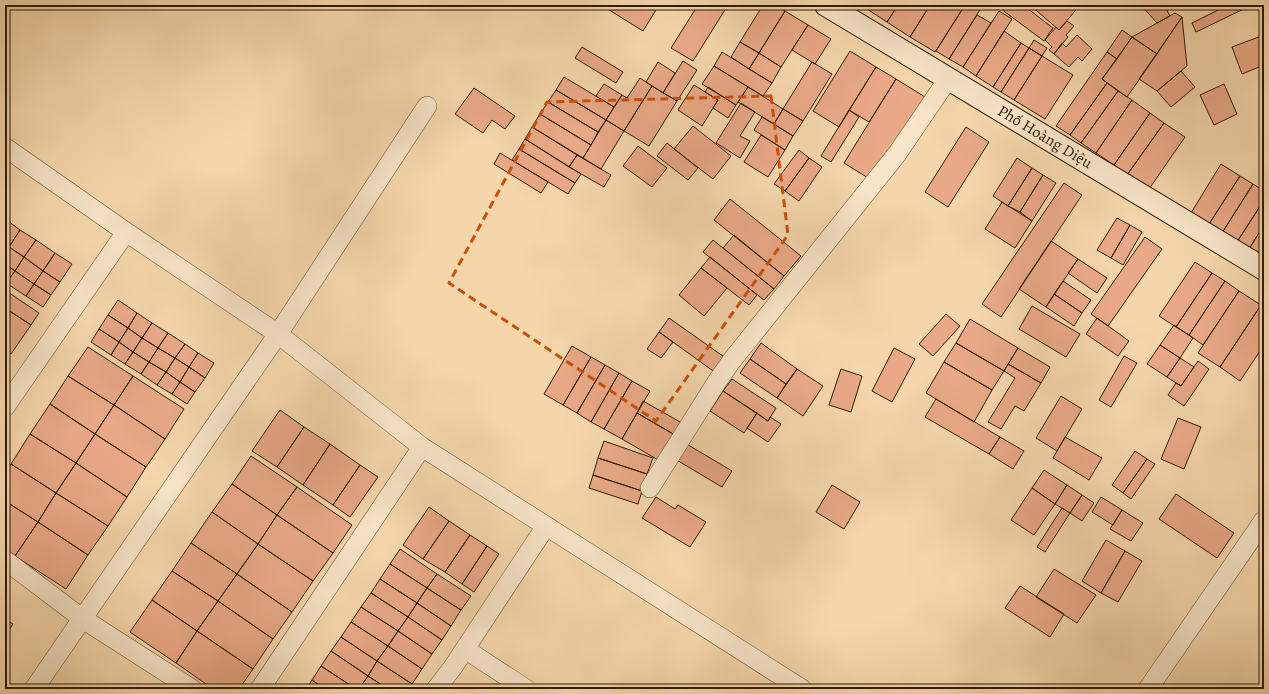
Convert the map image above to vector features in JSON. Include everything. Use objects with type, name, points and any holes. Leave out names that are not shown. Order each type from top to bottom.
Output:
[{"type":"main road","name":"Phố Hoàng Diệu","points":[[826,5],[1264,269]]},
{"type":"street","points":[[650,488],[718,380],[733,359],[897,154],[948,79]]},
{"type":"street","points":[[34,689],[278,334],[427,106]]},
{"type":"street","points":[[5,150],[6,148],[126,232],[278,334],[422,447],[802,689]]},
{"type":"street","points":[[5,407],[126,232]]},
{"type":"street","points":[[260,689],[422,447]]},
{"type":"street","points":[[1148,689],[1264,520]]},
{"type":"street","points":[[436,689],[465,650],[546,526]]},
{"type":"street","points":[[5,560],[83,618],[192,689]]},
{"type":"street","points":[[465,650],[526,689]]},
{"type":"highlighted area","points":[[771,96],[788,235],[656,421],[449,283],[547,102]]},
{"type":"building","points":[[608,5],[659,5],[643,31],[606,8]]},
{"type":"building","points":[[698,5],[728,5],[693,61],[671,48]]},
{"type":"building","points":[[763,5],[776,5],[785,11],[759,53],[740,42]]},
{"type":"building","points":[[870,5],[898,5],[887,22],[867,9]]},
{"type":"building","points":[[898,5],[930,5],[910,37],[887,22]]},
{"type":"building","points":[[930,5],[965,5],[935,52],[910,37]]},
{"type":"building","points":[[965,5],[983,5],[949,59],[936,51]]},
{"type":"building","points":[[1023,5],[1053,28],[1044,41],[997,6]]},
{"type":"building","points":[[1030,5],[1080,5],[1059,30]]},
{"type":"building","points":[[1141,5],[1164,5],[1170,16],[1157,23]]},
{"type":"building","points":[[1228,5],[1252,5],[1196,32],[1192,23]]},
{"type":"building","points":[[785,11],[808,25],[781,67],[759,53]]},
{"type":"building","points":[[999,11],[1012,19],[976,76],[963,67]]},
{"type":"building","points":[[1175,13],[1182,17],[1157,54],[1132,37]]},
{"type":"building","points":[[977,15],[991,23],[963,67],[949,59]]},
{"type":"building","points":[[1182,17],[1187,66],[1157,91],[1139,79]]},
{"type":"building","points":[[1067,21],[1074,26],[1066,35],[1068,37],[1054,54],[1049,50],[1052,47],[1045,40],[1056,27],[1059,30]]},
{"type":"building","points":[[808,25],[831,39],[815,64],[792,50]]},
{"type":"building","points":[[1122,30],[1132,37],[1117,59],[1107,52]]},
{"type":"building","points":[[1004,31],[1021,43],[993,87],[976,76]]},
{"type":"building","points":[[1077,35],[1092,49],[1082,61],[1078,57],[1069,67],[1054,54],[1062,43],[1066,47]]},
{"type":"building","points":[[1264,35],[1264,65],[1242,74],[1232,47]]},
{"type":"building","points":[[1132,37],[1157,54],[1127,97],[1102,79]]},
{"type":"building","points":[[1034,40],[1047,48],[1042,56],[1029,48]]},
{"type":"building","points":[[740,42],[759,53],[749,69],[731,57]]},
{"type":"building","points":[[1021,43],[1029,48],[1001,92],[993,87]]},
{"type":"building","points":[[582,47],[623,72],[616,83],[575,58]]},
{"type":"building","points":[[1029,48],[1042,56],[1014,100],[1001,92]]},
{"type":"building","points":[[850,51],[876,67],[839,127],[813,111]]},
{"type":"building","points":[[722,52],[772,83],[763,96],[714,66]]},
{"type":"building","points":[[1107,52],[1117,59],[1102,79],[1107,83],[1070,135],[1056,126]]},
{"type":"building","points":[[759,53],[781,67],[772,83],[749,69]]},
{"type":"building","points":[[1042,56],[1073,75],[1045,119],[1014,100]]},
{"type":"building","points":[[683,61],[697,70],[677,101],[663,93]]},
{"type":"building","points":[[658,62],[675,73],[663,93],[646,82]]},
{"type":"building","points":[[812,62],[832,74],[803,121],[783,109]]},
{"type":"building","points":[[714,66],[748,87],[736,105],[702,84]]},
{"type":"building","points":[[876,67],[896,79],[869,122],[849,110]]},
{"type":"building","points":[[1181,71],[1195,87],[1171,107],[1157,91]]},
{"type":"building","points":[[564,77],[614,107],[606,120],[556,90]]},
{"type":"building","points":[[640,78],[652,86],[624,131],[606,120],[622,95],[627,98]]},
{"type":"building","points":[[896,79],[925,97],[873,181],[844,163]]},
{"type":"building","points":[[1107,83],[1118,91],[1081,143],[1070,135]]},
{"type":"building","points":[[604,84],[622,95],[614,107],[596,96]]},
{"type":"building","points":[[1224,84],[1237,114],[1214,125],[1200,95]]},
{"type":"building","points":[[694,85],[718,100],[702,126],[678,110]]},
{"type":"building","points":[[652,86],[677,101],[649,146],[624,131]]},
{"type":"building","points":[[708,87],[736,105],[728,118],[713,108],[718,100],[705,92]]},
{"type":"building","points":[[748,87],[783,109],[774,124],[738,102]]},
{"type":"building","points":[[474,88],[515,116],[505,129],[492,120],[483,133],[455,114]]},
{"type":"building","points":[[556,90],[606,120],[598,132],[548,102]]},
{"type":"building","points":[[1118,91],[1132,100],[1096,153],[1081,143]]},
{"type":"building","points":[[1132,100],[1150,113],[1114,165],[1096,153]]},
{"type":"building","points":[[548,102],[598,132],[591,145],[540,114]]},
{"type":"building","points":[[741,103],[755,112],[740,136],[750,141],[740,158],[716,143]]},
{"type":"building","points":[[783,109],[803,121],[793,136],[774,124]]},
{"type":"building","points":[[849,110],[859,117],[831,162],[821,156]]},
{"type":"building","points":[[1150,113],[1164,123],[1127,175],[1114,165]]},
{"type":"building","points":[[540,114],[591,145],[583,158],[532,127]]},
{"type":"building","points":[[762,117],[793,136],[785,150],[754,130]]},
{"type":"building","points":[[606,120],[624,131],[601,169],[583,158]]},
{"type":"building","points":[[1164,123],[1185,137],[1149,189],[1127,175]]},
{"type":"building","points":[[693,126],[731,156],[713,179],[674,149]]},
{"type":"building","points":[[532,127],[577,155],[569,167],[525,139]]},
{"type":"building","points":[[966,127],[989,142],[948,207],[925,192]]},
{"type":"building","points":[[761,135],[785,150],[768,177],[744,162]]},
{"type":"building","points":[[525,139],[581,174],[575,183],[519,149]]},
{"type":"building","points":[[667,143],[698,168],[688,180],[657,156]]},
{"type":"building","points":[[638,146],[667,168],[652,187],[623,166]]},
{"type":"building","points":[[519,149],[575,183],[568,194],[512,160]]},
{"type":"building","points":[[799,150],[809,158],[785,191],[774,184]]},
{"type":"building","points":[[500,153],[548,182],[541,193],[494,164]]},
{"type":"building","points":[[577,155],[611,175],[604,187],[569,167]]},
{"type":"building","points":[[809,158],[822,167],[799,201],[785,191]]},
{"type":"building","points":[[1017,158],[1032,168],[1008,206],[993,196]]},
{"type":"building","points":[[1221,164],[1240,176],[1209,224],[1191,213]]},
{"type":"building","points":[[1032,168],[1043,175],[1020,212],[1008,206]]},
{"type":"building","points":[[1043,175],[1056,183],[1032,221],[1020,212]]},
{"type":"building","points":[[1240,176],[1253,184],[1222,233],[1209,224]]},
{"type":"building","points":[[1064,183],[1082,195],[1001,317],[982,304]]},
{"type":"building","points":[[1253,184],[1264,191],[1264,200],[1237,242],[1222,233]]},
{"type":"building","points":[[730,199],[801,256],[784,276],[714,220]]},
{"type":"building","points":[[1264,200],[1264,225],[1249,249],[1237,242]]},
{"type":"building","points":[[1002,202],[1032,221],[1015,248],[985,229]]},
{"type":"building","points":[[1117,218],[1130,225],[1111,258],[1097,250]]},
{"type":"building","points":[[8,221],[20,230],[9,247],[5,245],[5,226]]},
{"type":"building","points":[[1130,225],[1142,232],[1123,265],[1111,258]]},
{"type":"building","points":[[1264,225],[1264,246],[1258,255],[1249,249]]},
{"type":"building","points":[[20,230],[36,240],[24,257],[9,247]]},
{"type":"building","points":[[734,235],[784,276],[774,289],[723,248]]},
{"type":"building","points":[[1145,237],[1162,249],[1108,326],[1091,314]]},
{"type":"building","points":[[36,240],[55,253],[43,271],[24,257]]},
{"type":"building","points":[[713,240],[774,289],[764,300],[703,252]]},
{"type":"building","points":[[1051,241],[1078,259],[1046,307],[1019,289]]},
{"type":"building","points":[[9,247],[24,257],[15,271],[5,264],[5,253]]},
{"type":"building","points":[[55,253],[72,264],[60,282],[43,271]]},
{"type":"building","points":[[24,257],[43,271],[34,284],[15,271]]},
{"type":"building","points":[[710,257],[757,295],[749,305],[701,268]]},
{"type":"building","points":[[1078,259],[1107,278],[1097,293],[1068,273]]},
{"type":"building","points":[[1195,262],[1212,273],[1176,327],[1159,316]]},
{"type":"building","points":[[5,264],[15,271],[6,283],[5,282]]},
{"type":"building","points":[[701,268],[727,288],[704,316],[679,295]]},
{"type":"building","points":[[15,271],[34,284],[26,296],[6,283]]},
{"type":"building","points":[[43,271],[60,282],[51,295],[34,284]]},
{"type":"building","points":[[1212,273],[1225,281],[1189,335],[1176,327]]},
{"type":"building","points":[[1063,281],[1091,300],[1082,313],[1054,294]]},
{"type":"building","points":[[1225,281],[1239,291],[1203,345],[1189,335]]},
{"type":"building","points":[[34,284],[51,295],[43,307],[26,296]]},
{"type":"building","points":[[5,290],[39,313],[31,325],[5,308]]},
{"type":"building","points":[[1239,291],[1261,305],[1220,367],[1198,353]]},
{"type":"building","points":[[1054,294],[1082,313],[1074,326],[1046,307]]},
{"type":"building","points":[[118,300],[137,313],[128,328],[108,315]]},
{"type":"building","points":[[1261,305],[1264,307],[1264,345],[1240,381],[1220,367]]},
{"type":"building","points":[[1032,306],[1080,334],[1066,357],[1019,329]]},
{"type":"building","points":[[5,308],[31,325],[11,354],[5,350]]},
{"type":"building","points":[[137,313],[152,323],[142,338],[128,328]]},
{"type":"building","points":[[946,314],[960,326],[933,356],[919,344]]},
{"type":"building","points":[[108,315],[128,328],[119,342],[99,329]]},
{"type":"building","points":[[669,318],[727,359],[716,373],[659,332]]},
{"type":"building","points":[[1097,318],[1129,341],[1118,356],[1086,334]]},
{"type":"building","points":[[970,319],[1018,348],[1004,371],[956,343]]},
{"type":"building","points":[[152,323],[168,333],[158,348],[142,338]]},
{"type":"building","points":[[1174,325],[1193,338],[1180,358],[1160,345]]},
{"type":"building","points":[[128,328],[142,338],[133,352],[119,342]]},
{"type":"building","points":[[99,329],[119,342],[111,355],[91,342]]},
{"type":"building","points":[[659,332],[673,342],[661,358],[647,349]]},
{"type":"building","points":[[168,333],[185,344],[175,358],[158,348]]},
{"type":"building","points":[[142,338],[158,348],[149,362],[133,352]]},
{"type":"building","points":[[119,342],[133,352],[125,364],[111,355]]},
{"type":"building","points":[[761,343],[797,369],[786,384],[750,359]]},
{"type":"building","points":[[956,343],[1004,371],[992,390],[944,362]]},
{"type":"building","points":[[185,344],[198,353],[189,367],[175,358]]},
{"type":"building","points":[[1160,345],[1180,358],[1167,377],[1147,364]]},
{"type":"building","points":[[572,346],[591,357],[563,405],[544,394]]},
{"type":"building","points":[[88,347],[133,376],[114,405],[68,376]]},
{"type":"building","points":[[158,348],[175,358],[166,372],[149,362]]},
{"type":"building","points":[[894,348],[915,359],[892,402],[872,391]]},
{"type":"building","points":[[1018,348],[1050,367],[1041,383],[1008,364]]},
{"type":"building","points":[[133,352],[149,362],[141,374],[125,364]]},
{"type":"building","points":[[198,353],[214,363],[205,378],[189,367]]},
{"type":"building","points":[[1124,356],[1137,363],[1111,407],[1099,400]]},
{"type":"building","points":[[591,357],[605,365],[577,413],[563,405]]},
{"type":"building","points":[[175,358],[189,367],[180,382],[166,372]]},
{"type":"building","points":[[1180,358],[1194,367],[1181,386],[1167,377]]},
{"type":"building","points":[[750,359],[786,384],[777,398],[740,373]]},
{"type":"building","points":[[1198,361],[1209,369],[1184,406],[1168,395],[1176,383],[1181,386]]},
{"type":"building","points":[[149,362],[166,372],[157,385],[141,374]]},
{"type":"building","points":[[944,362],[992,390],[974,422],[926,393]]},
{"type":"building","points":[[1008,364],[1041,383],[1024,411],[1015,406],[1001,429],[988,422],[1015,378],[1004,371]]},
{"type":"building","points":[[605,365],[619,373],[591,422],[577,413]]},
{"type":"building","points":[[189,367],[205,378],[195,392],[180,382]]},
{"type":"building","points":[[797,369],[823,386],[803,416],[777,398]]},
{"type":"building","points":[[841,369],[862,376],[851,412],[829,405]]},
{"type":"building","points":[[166,372],[180,382],[172,394],[157,385]]},
{"type":"building","points":[[619,373],[632,381],[604,429],[591,422]]},
{"type":"building","points":[[68,376],[114,405],[95,434],[50,404]]},
{"type":"building","points":[[133,376],[184,409],[165,439],[114,405]]},
{"type":"building","points":[[732,379],[776,408],[768,421],[723,391]]},
{"type":"building","points":[[632,381],[650,391],[622,439],[604,429]]},
{"type":"building","points":[[180,382],[195,392],[187,404],[172,394]]},
{"type":"building","points":[[723,391],[757,413],[744,433],[710,411]]},
{"type":"building","points":[[1061,396],[1082,409],[1057,451],[1036,438]]},
{"type":"building","points":[[936,399],[1000,437],[989,454],[925,417]]},
{"type":"building","points":[[643,401],[682,423],[675,435],[637,413]]},
{"type":"building","points":[[50,404],[95,434],[76,463],[30,434]]},
{"type":"building","points":[[114,405],[165,439],[146,467],[95,434]]},
{"type":"building","points":[[280,410],[304,427],[277,467],[252,451]]},
{"type":"building","points":[[637,413],[675,435],[660,461],[622,439]]},
{"type":"building","points":[[757,413],[768,421],[770,417],[781,424],[768,442],[747,428]]},
{"type":"building","points":[[1178,418],[1201,427],[1184,469],[1161,459]]},
{"type":"building","points":[[304,427],[330,444],[303,485],[277,467]]},
{"type":"building","points":[[30,434],[76,463],[56,493],[11,464]]},
{"type":"building","points":[[95,434],[146,467],[127,497],[76,463]]},
{"type":"building","points":[[1000,437],[1024,451],[1013,469],[989,454]]},
{"type":"building","points":[[1065,437],[1102,458],[1089,480],[1053,458]]},
{"type":"building","points":[[604,441],[653,458],[647,474],[598,458]]},
{"type":"building","points":[[685,443],[732,471],[722,487],[675,459]]},
{"type":"building","points":[[330,444],[360,465],[333,505],[303,485]]},
{"type":"building","points":[[1135,451],[1147,459],[1123,493],[1112,485]]},
{"type":"building","points":[[251,456],[297,487],[277,515],[232,484]]},
{"type":"building","points":[[598,458],[647,474],[642,491],[593,475]]},
{"type":"building","points":[[1147,459],[1155,464],[1131,499],[1123,493]]},
{"type":"building","points":[[76,463],[127,497],[108,526],[56,493]]},
{"type":"building","points":[[11,464],[56,493],[38,522],[5,501],[5,473]]},
{"type":"building","points":[[360,465],[378,477],[350,517],[333,505]]},
{"type":"building","points":[[1044,470],[1067,485],[1055,504],[1032,488]]},
{"type":"building","points":[[593,475],[642,491],[638,504],[589,488]]},
{"type":"building","points":[[232,484],[277,515],[258,544],[212,512]]},
{"type":"building","points":[[832,485],[860,502],[844,529],[816,512]]},
{"type":"building","points":[[1067,485],[1082,495],[1070,513],[1055,504]]},
{"type":"building","points":[[297,487],[352,525],[333,553],[277,515]]},
{"type":"building","points":[[1032,488],[1055,504],[1034,535],[1011,520]]},
{"type":"building","points":[[56,493],[108,526],[88,555],[38,522]]},
{"type":"building","points":[[1176,494],[1234,533],[1217,558],[1159,519]]},
{"type":"building","points":[[1082,495],[1094,503],[1082,521],[1070,513]]},
{"type":"building","points":[[656,497],[675,509],[678,505],[706,522],[690,547],[642,518]]},
{"type":"building","points":[[1101,497],[1122,510],[1113,525],[1092,512]]},
{"type":"building","points":[[5,501],[38,522],[15,556],[5,549]]},
{"type":"building","points":[[429,507],[449,521],[423,559],[403,545]]},
{"type":"building","points":[[1062,508],[1070,513],[1045,552],[1037,547]]},
{"type":"building","points":[[1122,510],[1143,523],[1131,541],[1110,529]]},
{"type":"building","points":[[212,512],[258,544],[237,574],[191,543]]},
{"type":"building","points":[[277,515],[333,553],[313,581],[258,544]]},
{"type":"building","points":[[449,521],[470,535],[445,572],[423,559]]},
{"type":"building","points":[[38,522],[88,555],[66,589],[15,556]]},
{"type":"building","points":[[470,535],[487,546],[462,584],[445,572]]},
{"type":"building","points":[[1106,540],[1125,551],[1101,593],[1082,581]]},
{"type":"building","points":[[191,543],[237,574],[218,601],[172,571]]},
{"type":"building","points":[[258,544],[313,581],[292,612],[237,574]]},
{"type":"building","points":[[487,546],[499,554],[474,592],[462,584]]},
{"type":"building","points":[[400,549],[437,574],[427,588],[390,564]]},
{"type":"building","points":[[1125,551],[1142,561],[1118,602],[1101,593]]},
{"type":"building","points":[[390,564],[427,588],[417,603],[380,579]]},
{"type":"building","points":[[1054,569],[1096,595],[1077,623],[1036,597]]},
{"type":"building","points":[[172,571],[218,601],[197,631],[152,600]]},
{"type":"building","points":[[237,574],[292,612],[273,639],[218,601]]},
{"type":"building","points":[[437,574],[471,596],[461,610],[427,588]]},
{"type":"building","points":[[380,579],[417,603],[408,617],[371,593]]},
{"type":"building","points":[[1020,586],[1064,614],[1050,637],[1005,608]]},
{"type":"building","points":[[427,588],[461,610],[451,626],[417,603]]},
{"type":"building","points":[[371,593],[408,617],[398,631],[361,607]]},
{"type":"building","points":[[152,600],[197,631],[176,663],[130,632]]},
{"type":"building","points":[[218,601],[273,639],[253,669],[197,631]]},
{"type":"building","points":[[417,603],[451,626],[442,640],[408,617]]},
{"type":"building","points":[[361,607],[398,631],[388,646],[351,622]]},
{"type":"building","points":[[408,617],[442,640],[432,654],[398,631]]},
{"type":"building","points":[[5,619],[13,624],[5,636]]},
{"type":"building","points":[[351,622],[388,646],[377,661],[341,637]]},
{"type":"building","points":[[197,631],[253,669],[239,689],[213,689],[176,663]]},
{"type":"building","points":[[398,631],[432,654],[422,669],[388,646]]},
{"type":"building","points":[[341,637],[377,661],[368,676],[331,651]]},
{"type":"building","points":[[388,646],[422,669],[412,684],[377,661]]},
{"type":"building","points":[[331,651],[368,676],[359,689],[356,689],[321,666]]},
{"type":"building","points":[[377,661],[412,684],[408,689],[388,689],[368,676]]},
{"type":"building","points":[[321,666],[356,689],[325,689],[312,680]]},
{"type":"building","points":[[368,676],[388,689],[359,689]]},
{"type":"building","points":[[312,680],[325,689],[306,689]]}]
